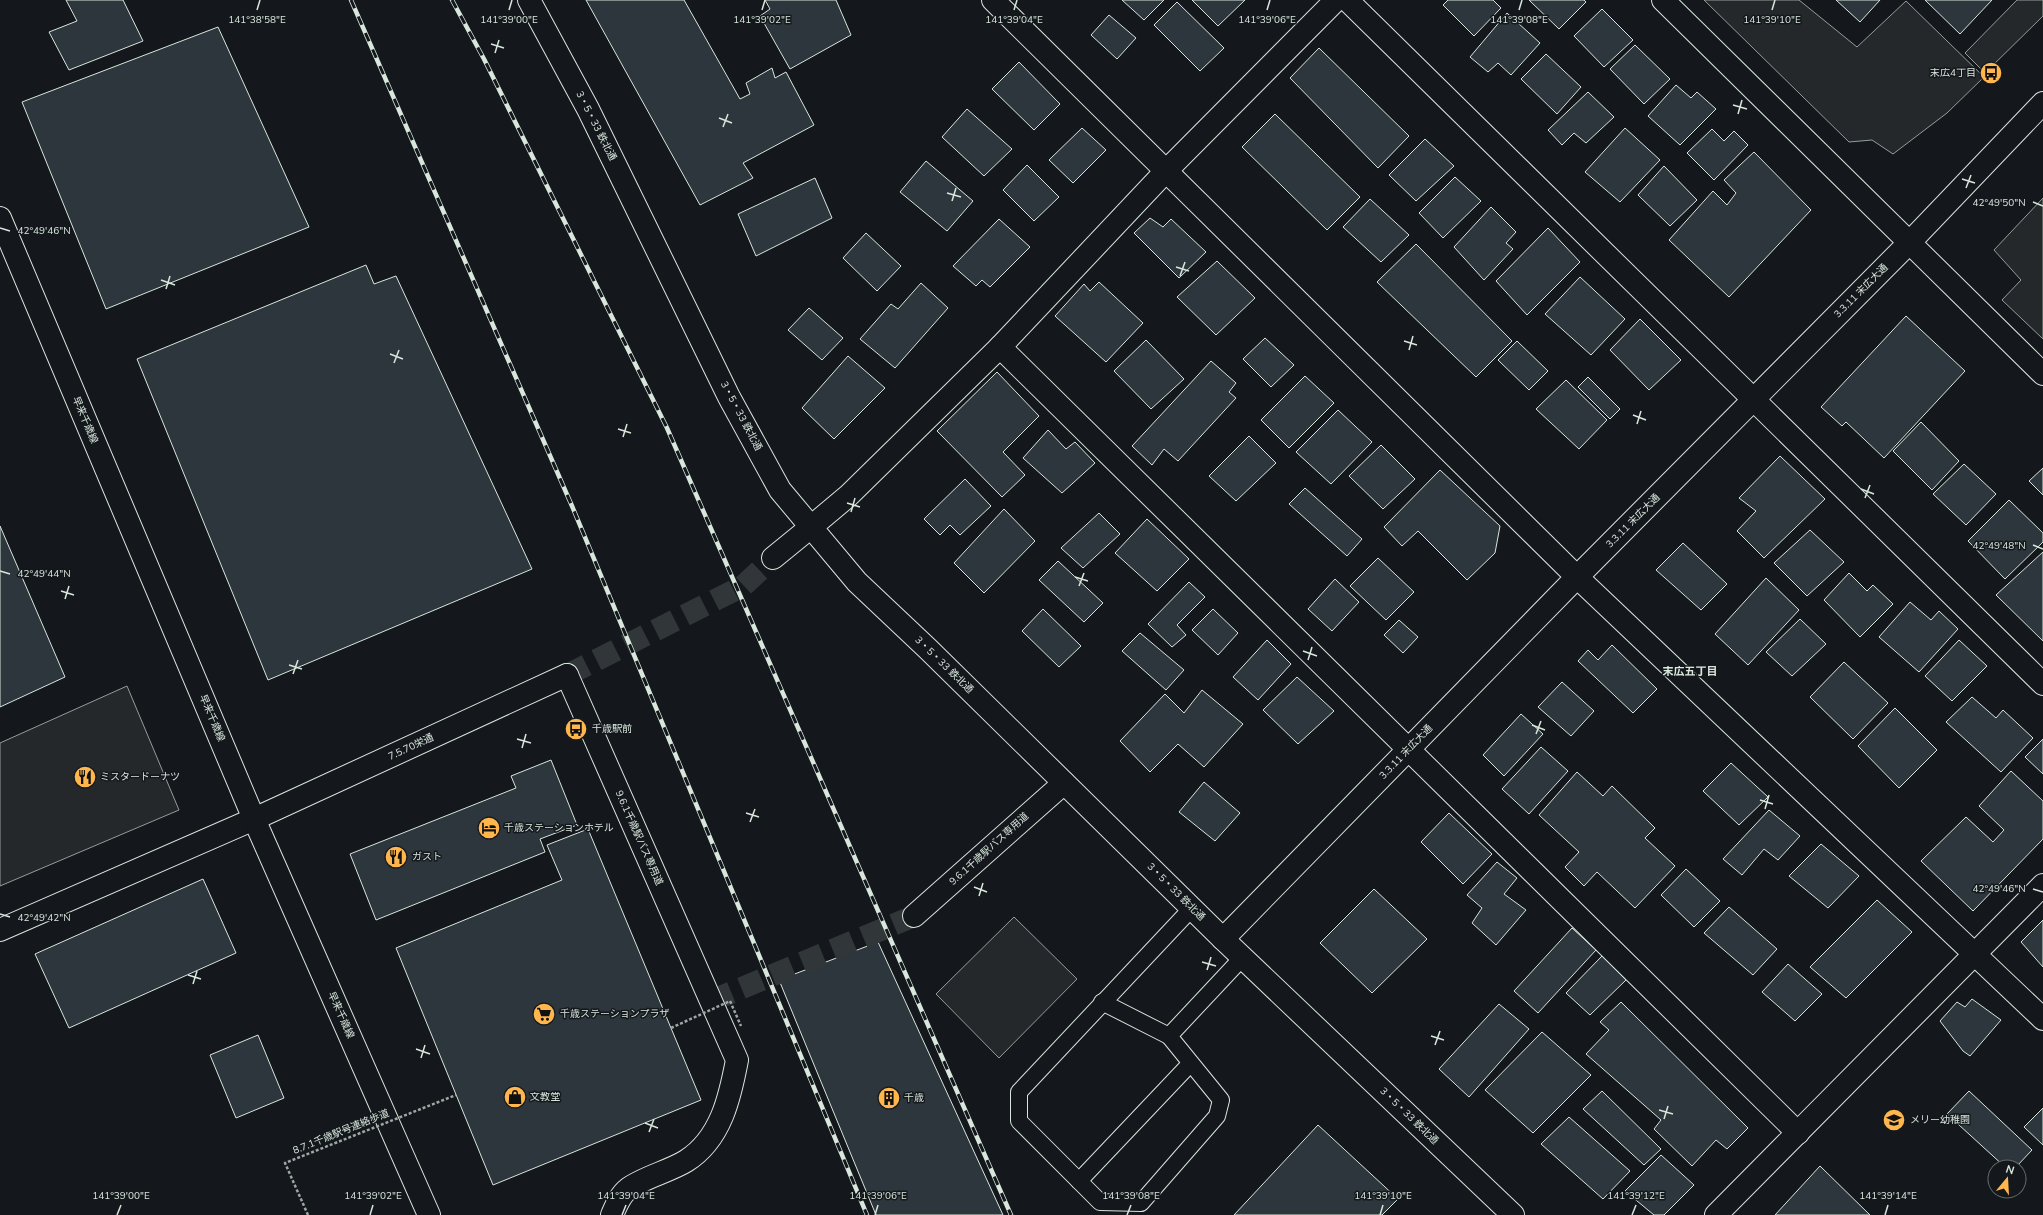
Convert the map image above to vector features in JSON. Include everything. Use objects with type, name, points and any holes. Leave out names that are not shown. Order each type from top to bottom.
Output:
[{"type":"street","name":"3・5・33 鉄北通","points":[[529,0],[588,109],[729,396],[780,490],[857,582],[1223,939],[1513,1215]]},
{"type":"street","points":[[994,0],[1577,577],[2043,1020]]},
{"type":"street","points":[[773,558],[848,496],[1000,347],[1166,171],[1336,0]]},
{"type":"street","points":[[1347,0],[2043,684]]},
{"type":"street","points":[[1663,0],[2043,374]]},
{"type":"street","name":"3.3.11 末広大通","points":[[1223,939],[1577,577],[1909,242],[2043,103]]},
{"type":"street","name":"早来千歳線","points":[[0,218],[254,819],[429,1215]]},
{"type":"street","points":[[1000,347],[1798,1133]]},
{"type":"street","name":"7.5.70栄通","points":[[0,930],[254,819],[568,675]]},
{"type":"street","name":"9.6.1千歳駅バス専用道","points":[[568,675],[737,1060],[724,1112],[712,1137],[687,1161],[628,1189],[617,1202],[612,1215]]},
{"type":"street","name":"9.6.1千歳駅バス専用道","points":[[914,916],[1064,783]]},
{"type":"street","points":[[1716,1215],[2043,886]]},
{"type":"lane","points":[[1102,1002],[1169,1036],[1190,1064],[1221,1100],[1216,1116],[1141,1203],[1100,1202],[1019,1121],[1019,1092],[1102,1002],[1192,908]]},
{"type":"lane","points":[[1169,1036],[1243,957]]},
{"type":"lane","points":[[1079,1181],[1190,1064]]},
{"type":"path","points":[[671,1028],[730,1001],[741,1026]]},
{"type":"path","name":"8.7.1千歳駅号連絡歩道","points":[[308,1215],[285,1164],[456,1095]]},
{"type":"shaded area","points":[[1704,0],[1799,0],[1857,47],[1906,1],[1984,77],[1947,113],[1893,154],[1872,140],[1849,142]]},
{"type":"shaded area","points":[[2017,0],[2043,0],[2043,16],[1985,73],[1965,53]]},
{"type":"shaded area","points":[[2043,198],[2043,339],[2002,300],[2021,280],[1994,250]]},
{"type":"shaded area","points":[[127,686],[179,810],[0,886],[0,743]]},
{"type":"shaded area","points":[[1014,917],[1077,979],[999,1058],[936,994]]},
{"type":"building","points":[[66,0],[123,0],[143,41],[69,70],[49,32],[77,21]]},
{"type":"building","points":[[586,0],[684,0],[740,99],[750,94],[746,83],[772,68],[775,78],[786,72],[814,125],[743,163],[753,178],[700,205]]},
{"type":"building","points":[[765,0],[836,0],[851,35],[790,69],[760,16],[770,9]]},
{"type":"building","points":[[1122,0],[1164,0],[1144,20]]},
{"type":"building","points":[[1192,0],[1245,0],[1218,26]]},
{"type":"building","points":[[1448,0],[1493,0],[1501,8],[1474,36],[1443,5]]},
{"type":"building","points":[[1529,0],[1584,0],[1586,2],[1559,29]]},
{"type":"building","points":[[1836,0],[1880,0],[1860,22]]},
{"type":"building","points":[[1925,0],[1992,0],[1960,34]]},
{"type":"building","points":[[1177,2],[1224,48],[1200,71],[1154,25]]},
{"type":"building","points":[[1602,9],[1633,40],[1604,67],[1574,36]]},
{"type":"building","points":[[1507,13],[1540,43],[1511,75],[1498,63],[1488,72],[1470,57]]},
{"type":"building","points":[[1109,15],[1136,38],[1117,59],[1091,35]]},
{"type":"building","points":[[218,27],[309,227],[106,309],[22,102]]},
{"type":"building","points":[[1635,45],[1670,79],[1644,104],[1610,69]]},
{"type":"building","points":[[1319,48],[1409,136],[1378,168],[1290,78]]},
{"type":"building","points":[[1546,54],[1581,87],[1557,114],[1521,79]]},
{"type":"building","points":[[1019,62],[1060,104],[1034,130],[992,89]]},
{"type":"building","points":[[1676,85],[1691,98],[1697,92],[1716,109],[1680,145],[1648,116]]},
{"type":"building","points":[[1588,92],[1614,117],[1586,143],[1574,133],[1562,145],[1548,130]]},
{"type":"building","points":[[967,109],[1012,149],[984,176],[942,137]]},
{"type":"building","points":[[1275,114],[1360,197],[1327,230],[1242,147]]},
{"type":"building","points":[[1082,128],[1106,150],[1073,183],[1049,160]]},
{"type":"building","points":[[1625,128],[1660,160],[1620,202],[1585,172]]},
{"type":"building","points":[[1712,129],[1724,141],[1734,131],[1748,145],[1714,180],[1687,153]]},
{"type":"building","points":[[1425,139],[1454,166],[1416,201],[1389,175]]},
{"type":"building","points":[[1754,152],[1811,210],[1729,297],[1669,240],[1713,191],[1727,205],[1736,193],[1724,180]]},
{"type":"building","points":[[926,161],[973,201],[947,231],[900,192]]},
{"type":"building","points":[[1027,165],[1059,197],[1034,221],[1003,190]]},
{"type":"building","points":[[1664,166],[1697,200],[1670,226],[1638,195]]},
{"type":"building","points":[[1455,177],[1481,201],[1443,238],[1419,213]]},
{"type":"building","points":[[815,178],[832,218],[756,256],[738,214]]},
{"type":"building","points":[[1370,199],[1409,235],[1381,262],[1343,227]]},
{"type":"building","points":[[1491,207],[1516,232],[1506,243],[1513,249],[1484,280],[1454,247]]},
{"type":"building","points":[[1150,218],[1163,227],[1171,219],[1206,252],[1179,278],[1134,233]]},
{"type":"building","points":[[999,219],[1030,247],[990,287],[982,280],[976,286],[953,266]]},
{"type":"building","points":[[1548,228],[1580,262],[1527,315],[1496,281]]},
{"type":"building","points":[[866,233],[901,266],[877,291],[843,258]]},
{"type":"building","points":[[1416,244],[1512,341],[1476,377],[1377,282]]},
{"type":"building","points":[[1217,261],[1255,298],[1216,335],[1177,297]]},
{"type":"building","points":[[366,265],[374,284],[396,276],[532,569],[268,680],[137,359]]},
{"type":"building","points":[[1580,277],[1625,319],[1591,355],[1545,314]]},
{"type":"building","points":[[1099,282],[1143,323],[1106,362],[1055,316],[1084,284],[1090,291]]},
{"type":"building","points":[[921,283],[948,308],[895,368],[860,339],[891,304],[898,309]]},
{"type":"building","points":[[809,308],[843,338],[822,360],[788,330]]},
{"type":"building","points":[[1906,316],[1965,371],[1884,458],[1846,422],[1842,426],[1821,407]]},
{"type":"building","points":[[1640,319],[1681,360],[1649,390],[1610,350]]},
{"type":"building","points":[[1265,338],[1294,365],[1271,387],[1243,359]]},
{"type":"building","points":[[1146,340],[1184,379],[1151,409],[1114,371]]},
{"type":"building","points":[[1517,341],[1548,371],[1529,390],[1498,360]]},
{"type":"building","points":[[848,356],[885,388],[834,439],[802,408]]},
{"type":"building","points":[[1211,361],[1236,383],[1229,392],[1236,398],[1178,461],[1164,449],[1152,465],[1132,446]]},
{"type":"building","points":[[997,372],[1039,416],[1003,452],[1025,475],[1002,497],[937,431]]},
{"type":"building","points":[[1305,376],[1334,403],[1289,448],[1261,420]]},
{"type":"building","points":[[1588,377],[1620,409],[1610,419],[1578,387]]},
{"type":"building","points":[[1566,380],[1607,420],[1579,449],[1536,409]]},
{"type":"building","points":[[1338,410],[1372,442],[1331,484],[1296,452]]},
{"type":"building","points":[[1921,422],[1959,461],[1932,490],[1893,451]]},
{"type":"building","points":[[1048,430],[1066,449],[1075,442],[1095,463],[1062,493],[1023,458]]},
{"type":"building","points":[[1249,436],[1276,463],[1236,501],[1209,476]]},
{"type":"building","points":[[1381,445],[1415,479],[1383,509],[1349,476]]},
{"type":"building","points":[[1780,456],[1825,499],[1764,558],[1737,531],[1756,511],[1739,498]]},
{"type":"building","points":[[1964,464],[1996,494],[1966,525],[1933,494]]},
{"type":"building","points":[[2043,468],[2043,495],[2029,481]]},
{"type":"building","points":[[1440,470],[1500,526],[1495,553],[1467,580],[1418,531],[1402,546],[1384,527]]},
{"type":"building","points":[[965,479],[991,506],[960,535],[950,525],[940,535],[924,519]]},
{"type":"building","points":[[1305,488],[1362,539],[1347,556],[1289,504]]},
{"type":"building","points":[[2009,500],[2043,533],[2043,542],[2005,579],[1968,541]]},
{"type":"building","points":[[1004,509],[1035,541],[984,593],[954,563]]},
{"type":"building","points":[[1099,513],[1120,534],[1083,568],[1061,548]]},
{"type":"building","points":[[1147,519],[1189,559],[1157,591],[1115,553]]},
{"type":"building","points":[[0,526],[65,677],[0,707]]},
{"type":"building","points":[[1810,530],[1844,562],[1807,596],[1774,563]]},
{"type":"building","points":[[1683,543],[1727,584],[1701,610],[1656,570]]},
{"type":"building","points":[[2043,552],[2043,641],[1996,595]]},
{"type":"building","points":[[1378,558],[1414,592],[1386,620],[1350,586]]},
{"type":"building","points":[[1058,561],[1103,603],[1084,622],[1039,580]]},
{"type":"building","points":[[1849,573],[1867,591],[1873,585],[1893,604],[1860,637],[1824,600]]},
{"type":"building","points":[[1766,578],[1799,610],[1748,665],[1715,634]]},
{"type":"building","points":[[1335,579],[1359,602],[1332,631],[1308,609]]},
{"type":"building","points":[[1189,582],[1205,597],[1177,625],[1186,635],[1172,647],[1148,624]]},
{"type":"building","points":[[1910,602],[1931,620],[1939,611],[1958,629],[1919,672],[1879,637]]},
{"type":"building","points":[[1043,609],[1081,646],[1059,667],[1022,631]]},
{"type":"building","points":[[1213,609],[1238,633],[1218,655],[1192,630]]},
{"type":"building","points":[[1800,619],[1826,644],[1792,676],[1766,652]]},
{"type":"building","points":[[1399,620],[1418,637],[1403,653],[1384,635]]},
{"type":"building","points":[[1140,633],[1184,670],[1166,690],[1122,651]]},
{"type":"building","points":[[1267,640],[1291,664],[1258,700],[1233,677]]},
{"type":"building","points":[[1959,640],[1987,666],[1952,701],[1925,676]]},
{"type":"building","points":[[1612,645],[1657,689],[1633,713],[1578,661],[1588,650],[1598,660]]},
{"type":"building","points":[[1844,662],[1888,703],[1853,739],[1810,697]]},
{"type":"building","points":[[1297,677],[1334,711],[1298,744],[1263,710]]},
{"type":"building","points":[[1562,682],[1594,711],[1571,736],[1538,707]]},
{"type":"building","points":[[1202,690],[1243,724],[1204,767],[1178,744],[1150,772],[1120,741],[1165,694],[1184,713]]},
{"type":"building","points":[[1972,697],[1996,718],[2003,710],[2033,738],[2001,772],[1946,722]]},
{"type":"building","points":[[1895,708],[1937,750],[1899,788],[1858,746]]},
{"type":"building","points":[[1521,714],[1543,734],[1504,776],[1483,755]]},
{"type":"building","points":[[2043,739],[2043,774],[2025,757]]},
{"type":"building","points":[[1541,747],[1568,771],[1529,814],[1502,789]]},
{"type":"building","points":[[551,760],[577,825],[540,839],[545,852],[376,920],[350,854],[516,788],[511,776]]},
{"type":"building","points":[[1731,763],[1768,797],[1739,825],[1703,791]]},
{"type":"building","points":[[2011,771],[2043,801],[2043,839],[1973,911],[1921,861],[1966,817],[1993,842],[2004,830],[1979,806]]},
{"type":"building","points":[[1577,772],[1603,796],[1612,786],[1655,828],[1645,838],[1675,866],[1635,908],[1597,872],[1584,886],[1565,867],[1579,852],[1539,815]]},
{"type":"building","points":[[1204,782],[1240,813],[1215,841],[1179,812]]},
{"type":"building","points":[[1769,810],[1800,836],[1778,860],[1764,849],[1742,875],[1723,859]]},
{"type":"building","points":[[1449,813],[1492,854],[1463,884],[1421,842]]},
{"type":"building","points":[[588,829],[701,1100],[493,1185],[396,948],[562,880],[547,845]]},
{"type":"building","points":[[1821,844],[1859,876],[1828,908],[1789,876]]},
{"type":"building","points":[[1497,862],[1517,878],[1504,894],[1526,910],[1496,945],[1472,923],[1482,908],[1467,895]]},
{"type":"building","points":[[1686,869],[1720,901],[1694,927],[1661,895]]},
{"type":"building","points":[[203,879],[236,953],[69,1028],[35,954]]},
{"type":"building","points":[[1374,889],[1427,939],[1372,993],[1320,943]]},
{"type":"building","points":[[1877,900],[1912,932],[1846,998],[1810,967]]},
{"type":"building","points":[[1729,907],[1777,949],[1753,975],[1704,933]]},
{"type":"building","points":[[2043,920],[2043,967],[2021,942]]},
{"type":"building","points":[[1572,928],[1596,950],[1538,1013],[1514,991]]},
{"type":"building","name":"千歳","points":[[878,942],[1003,1215],[876,1215],[779,980]]},
{"type":"building","points":[[1602,956],[1626,980],[1590,1015],[1566,993]]},
{"type":"building","points":[[1788,964],[1822,994],[1795,1021],[1762,992]]},
{"type":"building","points":[[1972,999],[2001,1020],[1970,1056],[1963,1051],[1940,1021],[1957,1002],[1965,1007]]},
{"type":"building","points":[[1621,1002],[1748,1128],[1727,1149],[1716,1140],[1692,1166],[1654,1129],[1661,1120],[1586,1054],[1609,1030],[1600,1022]]},
{"type":"building","points":[[1499,1004],[1529,1029],[1469,1097],[1439,1069]]},
{"type":"building","points":[[1542,1032],[1591,1075],[1533,1133],[1485,1090]]},
{"type":"building","points":[[258,1035],[284,1098],[236,1118],[210,1055]]},
{"type":"building","points":[[1602,1091],[1661,1149],[1644,1165],[1583,1109]]},
{"type":"building","points":[[1969,1091],[2032,1150],[2024,1159],[1996,1159],[1947,1114]]},
{"type":"building","points":[[2043,1108],[2043,1145],[2024,1127]]},
{"type":"building","points":[[1569,1117],[1630,1171],[1603,1199],[1541,1144]]},
{"type":"building","points":[[1318,1125],[1398,1199],[1382,1215],[1234,1215]]},
{"type":"building","points":[[1661,1155],[1694,1185],[1664,1215],[1654,1215],[1625,1191]]},
{"type":"building","points":[[1820,1166],[1870,1215],[1775,1215]]},
{"type":"tunnel","points":[[567,675],[743,586],[773,558]]},
{"type":"tunnel","points":[[711,1001],[914,916]]},
{"type":"railway","points":[[351,0],[572,506],[867,1215]]},
{"type":"railway","points":[[452,0],[484,59],[667,428],[1011,1215]]},
{"type":"place","name":"末広4丁目","points":[[1991,73]]},
{"type":"place","name":"千歳駅前","points":[[576,729]]},
{"type":"place","name":"ミスタードーナツ","points":[[85,777]]},
{"type":"place","name":"千歳ステーションホテル","points":[[489,828]]},
{"type":"place","name":"ガスト","points":[[396,857]]},
{"type":"place","name":"千歳ステーションプラザ","points":[[544,1014]]},
{"type":"place","name":"文教堂","points":[[515,1097]]},
{"type":"place","name":"千歳","points":[[889,1098]]},
{"type":"place","name":"メリー幼稚園","points":[[1894,1120]]},
{"type":"district","name":"末広五丁目","points":[[1690,671]]}]
